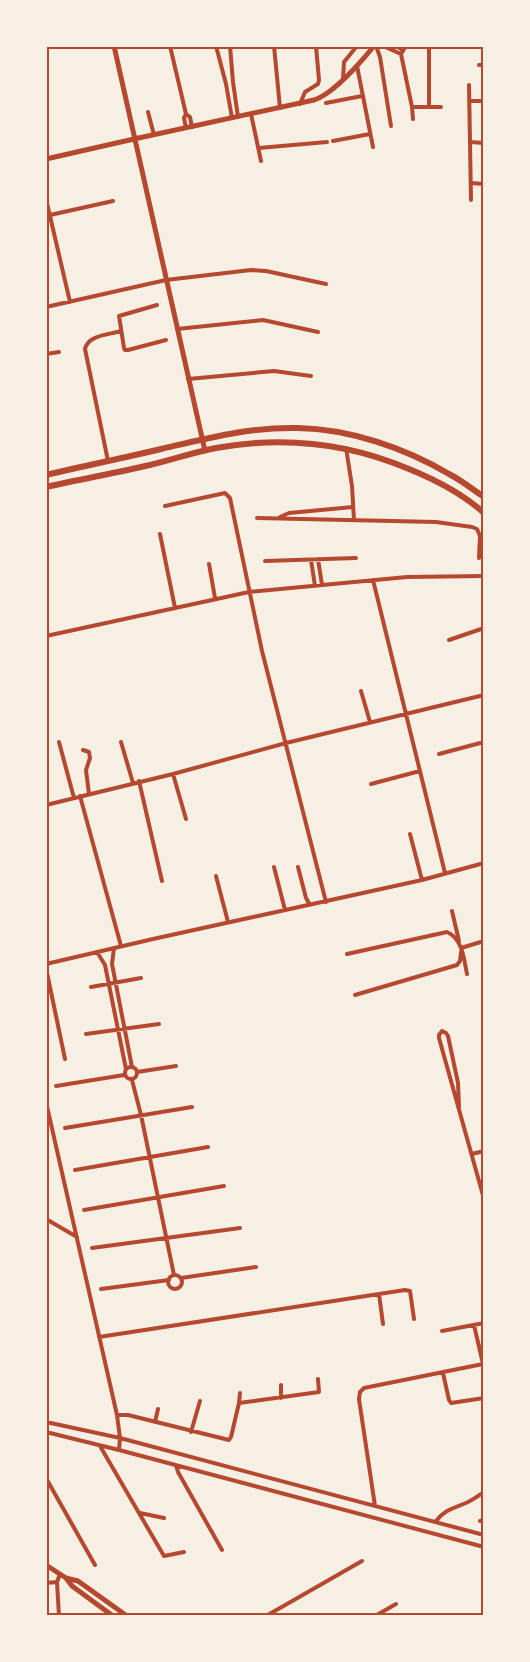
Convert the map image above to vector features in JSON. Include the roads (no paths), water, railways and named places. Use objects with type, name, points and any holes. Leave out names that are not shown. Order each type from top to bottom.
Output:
[{"type":"main road","points":[[46,475],[245,431],[300,428],[361,437],[391,447],[424,460],[450,474],[484,497]]},
{"type":"main road","points":[[46,487],[152,465],[205,451],[245,444],[291,442],[346,448],[385,459],[444,485],[484,514]]},
{"type":"street","points":[[114,46],[205,451]]},
{"type":"street","points":[[170,46],[186,114],[184,118],[186,128]]},
{"type":"street","points":[[216,46],[235,117]]},
{"type":"street","points":[[230,46],[235,117]]},
{"type":"street","points":[[274,46],[280,108]]},
{"type":"street","points":[[300,104],[305,92],[318,84],[316,46]]},
{"type":"street","points":[[343,79],[344,62],[357,46]]},
{"type":"street","points":[[46,159],[319,99],[357,66],[375,46],[380,57],[391,126]]},
{"type":"street","points":[[383,46],[402,52]]},
{"type":"street","points":[[396,46],[402,52],[413,120]]},
{"type":"street","points":[[402,52],[406,46]]},
{"type":"street","points":[[429,46],[429,107]]},
{"type":"street","points":[[357,66],[373,147]]},
{"type":"street","points":[[469,85],[471,200]]},
{"type":"street","points":[[326,103],[362,96]]},
{"type":"street","points":[[469,101],[484,101]]},
{"type":"street","points":[[412,108],[441,107]]},
{"type":"street","points":[[148,112],[154,135]]},
{"type":"street","points":[[186,114],[190,117],[192,126]]},
{"type":"street","points":[[251,114],[261,161]]},
{"type":"street","points":[[333,141],[370,134]]},
{"type":"street","points":[[259,148],[327,142]]},
{"type":"street","points":[[470,142],[484,143]]},
{"type":"street","points":[[471,183],[484,184]]},
{"type":"street","points":[[46,199],[70,302]]},
{"type":"street","points":[[50,215],[113,201]]},
{"type":"street","points":[[46,307],[166,280],[251,270],[266,271],[326,284]]},
{"type":"street","points":[[157,305],[119,316],[125,350],[166,340]]},
{"type":"street","points":[[177,329],[263,320],[318,332]]},
{"type":"street","points":[[108,461],[85,349],[86,343],[91,339],[121,331]]},
{"type":"street","points":[[46,354],[59,352]]},
{"type":"street","points":[[188,379],[274,371],[311,376]]},
{"type":"street","points":[[346,448],[354,520]]},
{"type":"street","points":[[165,506],[225,493],[228,494],[262,651],[326,902]]},
{"type":"street","points":[[280,517],[289,513],[354,507]]},
{"type":"street","points":[[311,511],[311,520]]},
{"type":"street","points":[[257,518],[280,517],[289,520],[436,522],[472,526],[480,536],[479,558]]},
{"type":"street","points":[[160,534],[175,608]]},
{"type":"street","points":[[265,561],[356,558]]},
{"type":"street","points":[[311,560],[314,586]]},
{"type":"street","points":[[318,560],[322,585]]},
{"type":"street","points":[[209,564],[215,598]]},
{"type":"street","points":[[46,636],[249,592],[407,577],[484,576]]},
{"type":"street","points":[[372,580],[445,873]]},
{"type":"street","points":[[448,640],[484,628]]},
{"type":"street","points":[[361,691],[370,722]]},
{"type":"street","points":[[46,805],[173,774],[286,743],[484,695]]},
{"type":"street","points":[[59,742],[74,798]]},
{"type":"street","points":[[121,742],[133,783]]},
{"type":"street","points":[[438,754],[484,742]]},
{"type":"street","points":[[83,750],[88,752],[90,758],[86,770],[89,794]]},
{"type":"street","points":[[371,784],[420,771]]},
{"type":"street","points":[[173,774],[186,819]]},
{"type":"street","points":[[139,781],[162,881]]},
{"type":"street","points":[[80,796],[121,946]]},
{"type":"street","points":[[410,834],[422,880]]},
{"type":"street","points":[[46,964],[422,880],[484,863]]},
{"type":"street","points":[[274,867],[284,910]]},
{"type":"street","points":[[298,867],[306,898],[310,905]]},
{"type":"street","points":[[216,876],[228,922]]},
{"type":"street","points":[[452,911],[468,974]]},
{"type":"street","points":[[347,954],[447,932],[453,935],[460,943]]},
{"type":"street","points":[[461,948],[484,942]]},
{"type":"street","points":[[114,948],[112,964],[132,1067],[137,1072]]},
{"type":"street","points":[[355,995],[457,965],[460,961],[461,948]]},
{"type":"street","points":[[97,952],[105,965],[126,1068],[124,1074]]},
{"type":"street","points":[[46,968],[65,1059]]},
{"type":"street","points":[[91,988],[141,978]]},
{"type":"street","points":[[86,1034],[159,1024]]},
{"type":"street","points":[[459,1107],[458,1083],[448,1036],[446,1032],[442,1031],[439,1038],[484,1197]]},
{"type":"street","points":[[137,1072],[176,1066]]},
{"type":"street","points":[[126,1068],[132,1067]]},
{"type":"street","points":[[132,1080],[137,1072]]},
{"type":"street","points":[[124,1074],[128,1080],[132,1080]]},
{"type":"street","points":[[56,1086],[124,1074]]},
{"type":"street","points":[[132,1080],[159,1198],[174,1275]]},
{"type":"street","points":[[46,1102],[117,1415],[120,1438],[119,1450]]},
{"type":"street","points":[[65,1128],[192,1107]]},
{"type":"street","points":[[75,1170],[208,1147]]},
{"type":"street","points":[[472,1154],[484,1152]]},
{"type":"street","points":[[84,1210],[224,1186]]},
{"type":"street","points":[[46,1219],[76,1237]]},
{"type":"street","points":[[92,1248],[240,1228]]},
{"type":"street","points":[[174,1275],[181,1278],[256,1267]]},
{"type":"street","points":[[102,1289],[168,1280],[174,1275]]},
{"type":"street","points":[[168,1280],[171,1287],[174,1288],[181,1285],[181,1278]]},
{"type":"street","points":[[99,1337],[405,1290],[410,1291],[414,1318]]},
{"type":"street","points":[[379,1294],[383,1324]]},
{"type":"street","points":[[442,1331],[484,1323]]},
{"type":"street","points":[[376,1506],[359,1399],[360,1392],[364,1388],[483,1364],[474,1325]]},
{"type":"street","points":[[443,1373],[448,1400],[451,1403],[484,1398]]},
{"type":"street","points":[[239,1403],[319,1392],[318,1379]]},
{"type":"street","points":[[281,1385],[281,1398]]},
{"type":"street","points":[[117,1415],[128,1415],[229,1440],[240,1393]]},
{"type":"street","points":[[192,1432],[200,1401]]},
{"type":"street","points":[[46,1407],[47,1422],[120,1438],[484,1534]]},
{"type":"street","points":[[155,1422],[158,1409]]},
{"type":"street","points":[[46,1432],[484,1547]]},
{"type":"street","points":[[100,1446],[164,1556],[184,1552]]},
{"type":"street","points":[[176,1465],[178,1472],[222,1550]]},
{"type":"street","points":[[46,1478],[95,1565]]},
{"type":"street","points":[[436,1522],[449,1509],[468,1502],[484,1492]]},
{"type":"street","points":[[140,1513],[164,1518]]},
{"type":"street","points":[[266,1616],[362,1561]]},
{"type":"street","points":[[46,1565],[66,1578],[72,1586],[113,1616]]},
{"type":"street","points":[[59,1616],[57,1582],[60,1574]]},
{"type":"street","points":[[66,1578],[78,1581],[127,1616]]},
{"type":"street","points":[[46,1583],[57,1582]]},
{"type":"street","points":[[375,1616],[396,1604]]}]
